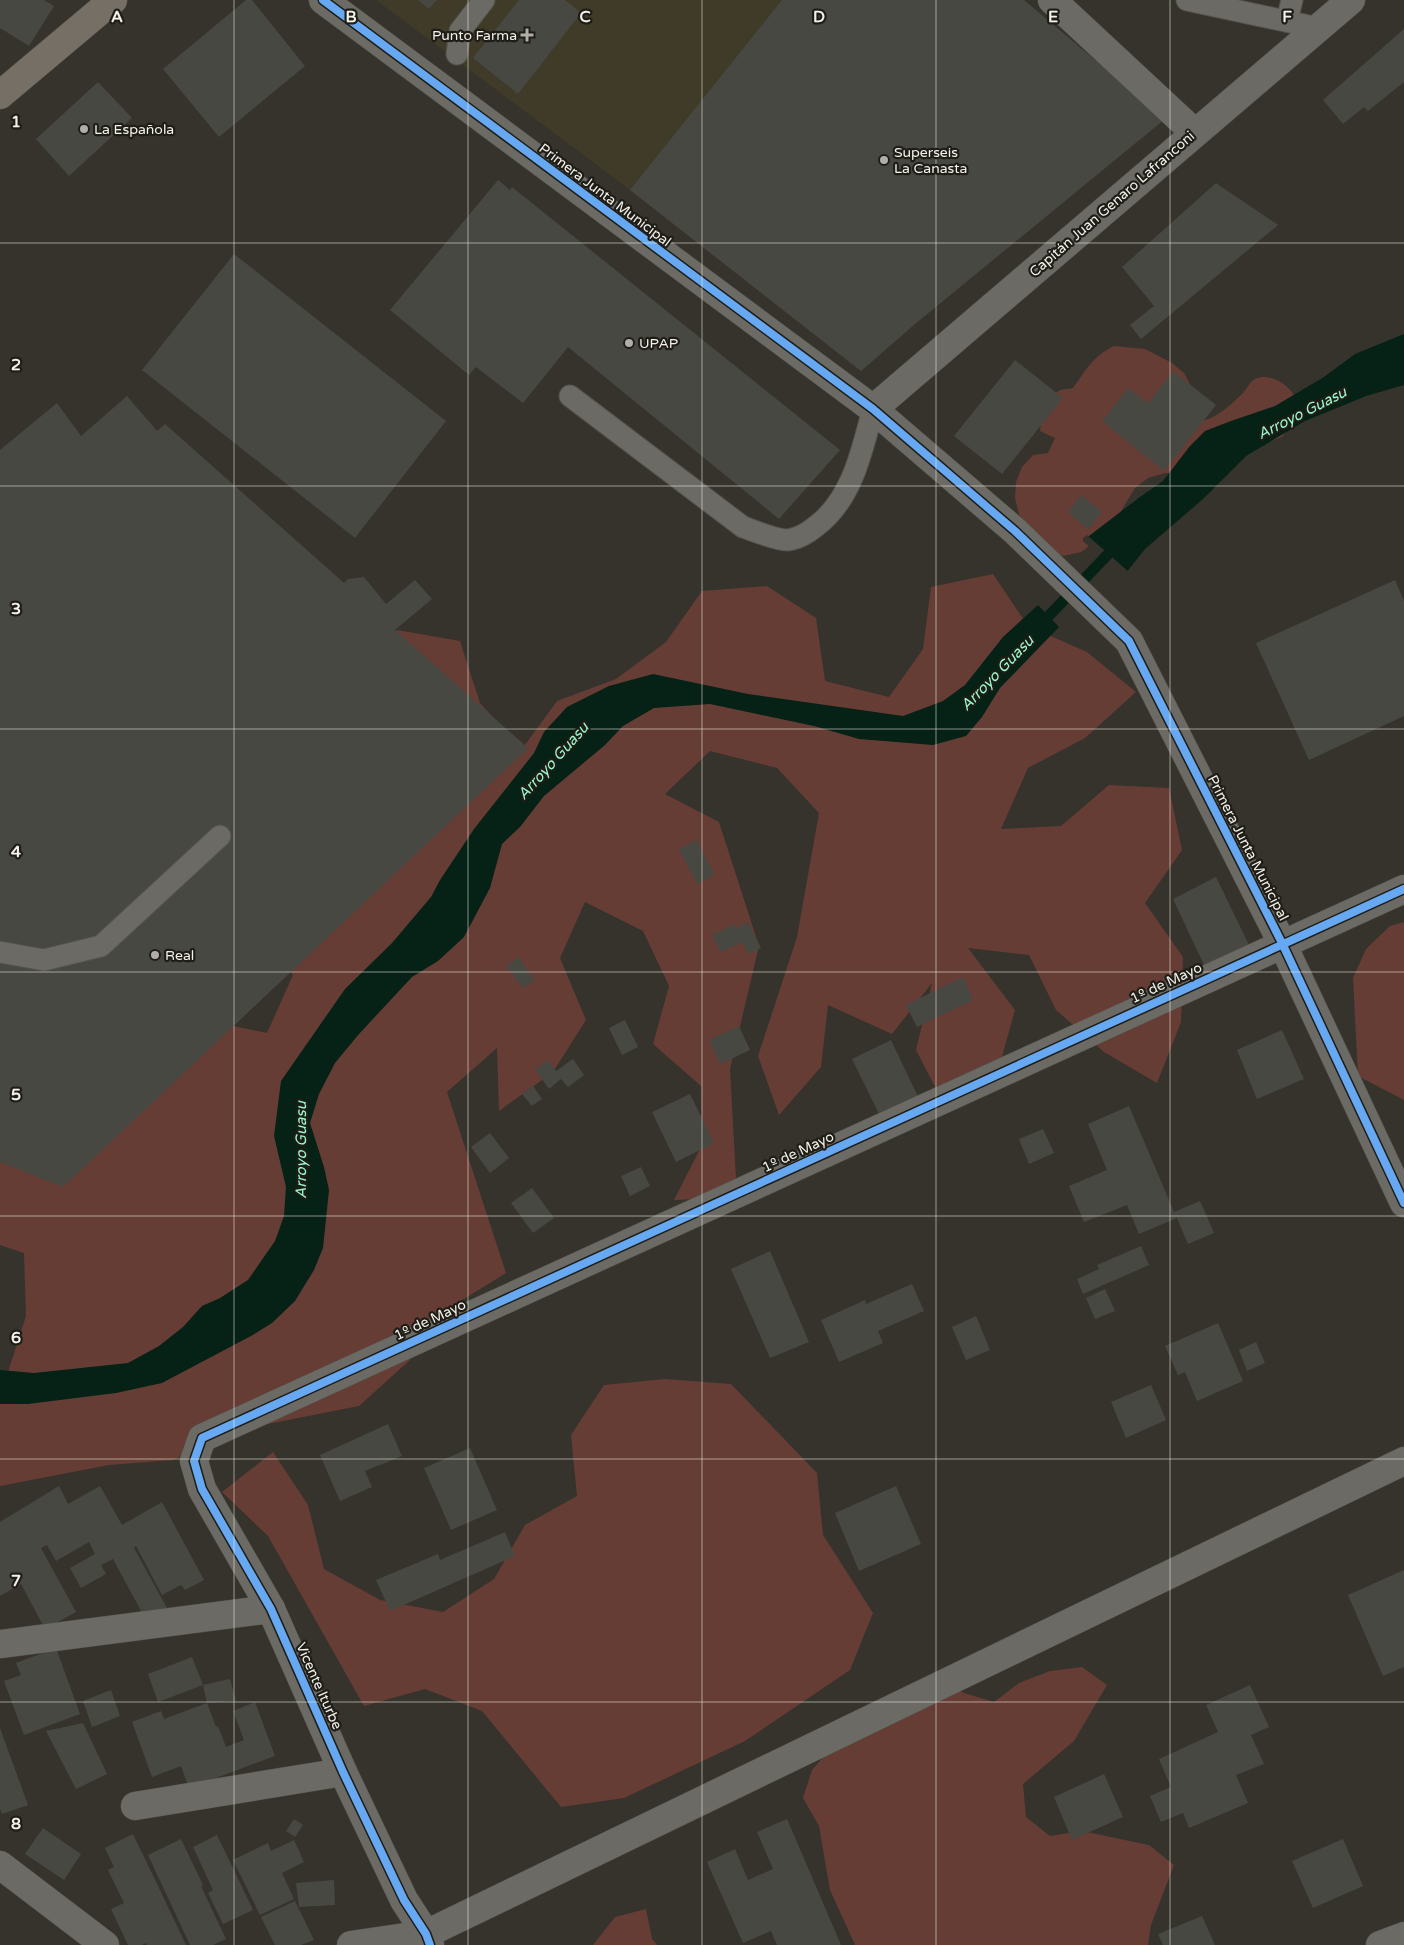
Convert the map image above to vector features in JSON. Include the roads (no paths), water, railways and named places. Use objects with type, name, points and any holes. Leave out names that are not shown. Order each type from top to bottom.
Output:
[{"type":"main road","points":[[0,95],[113,0]]},
{"type":"street","name":"Primera Junta Municipal","points":[[323,0],[873,409],[1015,531],[1129,642],[1282,943],[1404,1203]]},
{"type":"street","points":[[1052,0],[1195,133]]},
{"type":"street","name":"Capitán Juan Genaro Lafranconi","points":[[873,409],[1351,0]]},
{"type":"street","name":"1º de Mayo","points":[[202,1438],[1282,943],[1404,889]]},
{"type":"street","name":"Vicente Iturbe","points":[[202,1438],[194,1461],[202,1489],[272,1610],[343,1772],[404,1900],[428,1939]]},
{"type":"street","points":[[351,1945],[428,1939],[1404,1461]]},
{"type":"street","points":[[0,1644],[272,1610]]},
{"type":"street","points":[[135,1806],[343,1772]]},
{"type":"street","points":[[0,1865],[105,1945]]},
{"type":"street","points":[[1380,1945],[1404,1936]]},
{"type":"lane","points":[[457,54],[460,30],[484,0]]},
{"type":"lane","points":[[1187,0],[1318,28]]},
{"type":"lane","points":[[1287,21],[1292,0]]},
{"type":"lane","points":[[570,396],[744,527],[787,540],[806,534],[828,518],[844,494],[858,464],[873,409]]},
{"type":"lane","points":[[0,952],[44,960],[101,946],[220,836]]},
{"type":"water","points":[[1404,334],[1404,385],[1366,396],[1305,421],[1246,456],[1203,499],[1145,549],[1125,574],[1085,539],[1163,481],[1190,446],[1205,431],[1275,406],[1324,377],[1355,354]]},
{"type":"water","points":[[1038,605],[1059,627],[1000,688],[982,717],[966,736],[933,745],[859,739],[814,726],[710,704],[654,708],[623,726],[605,745],[544,796],[520,827],[502,844],[490,888],[464,937],[438,961],[412,977],[335,1063],[319,1094],[310,1123],[329,1190],[323,1248],[314,1270],[295,1301],[272,1323],[251,1336],[162,1383],[116,1393],[28,1404],[0,1404],[0,1370],[34,1373],[128,1363],[159,1346],[183,1327],[202,1306],[220,1298],[248,1280],[275,1241],[284,1216],[286,1187],[274,1136],[281,1081],[345,989],[392,943],[431,897],[474,829],[534,753],[544,732],[567,707],[609,686],[653,674],[748,694],[903,716],[943,701],[965,685],[1003,637]]},
{"type":"waterway","name":"Arroyo Guasu","points":[[1039,626],[1116,546]]},
{"type":"place","name":"Punto Farma","points":[[527,35]]},
{"type":"place","name":"La Española","points":[[84,129]]},
{"type":"place","name":"Superseis La Canasta","points":[[884,160]]},
{"type":"place","name":"UPAP","points":[[629,343]]},
{"type":"place","name":"Real","points":[[155,955]]}]
